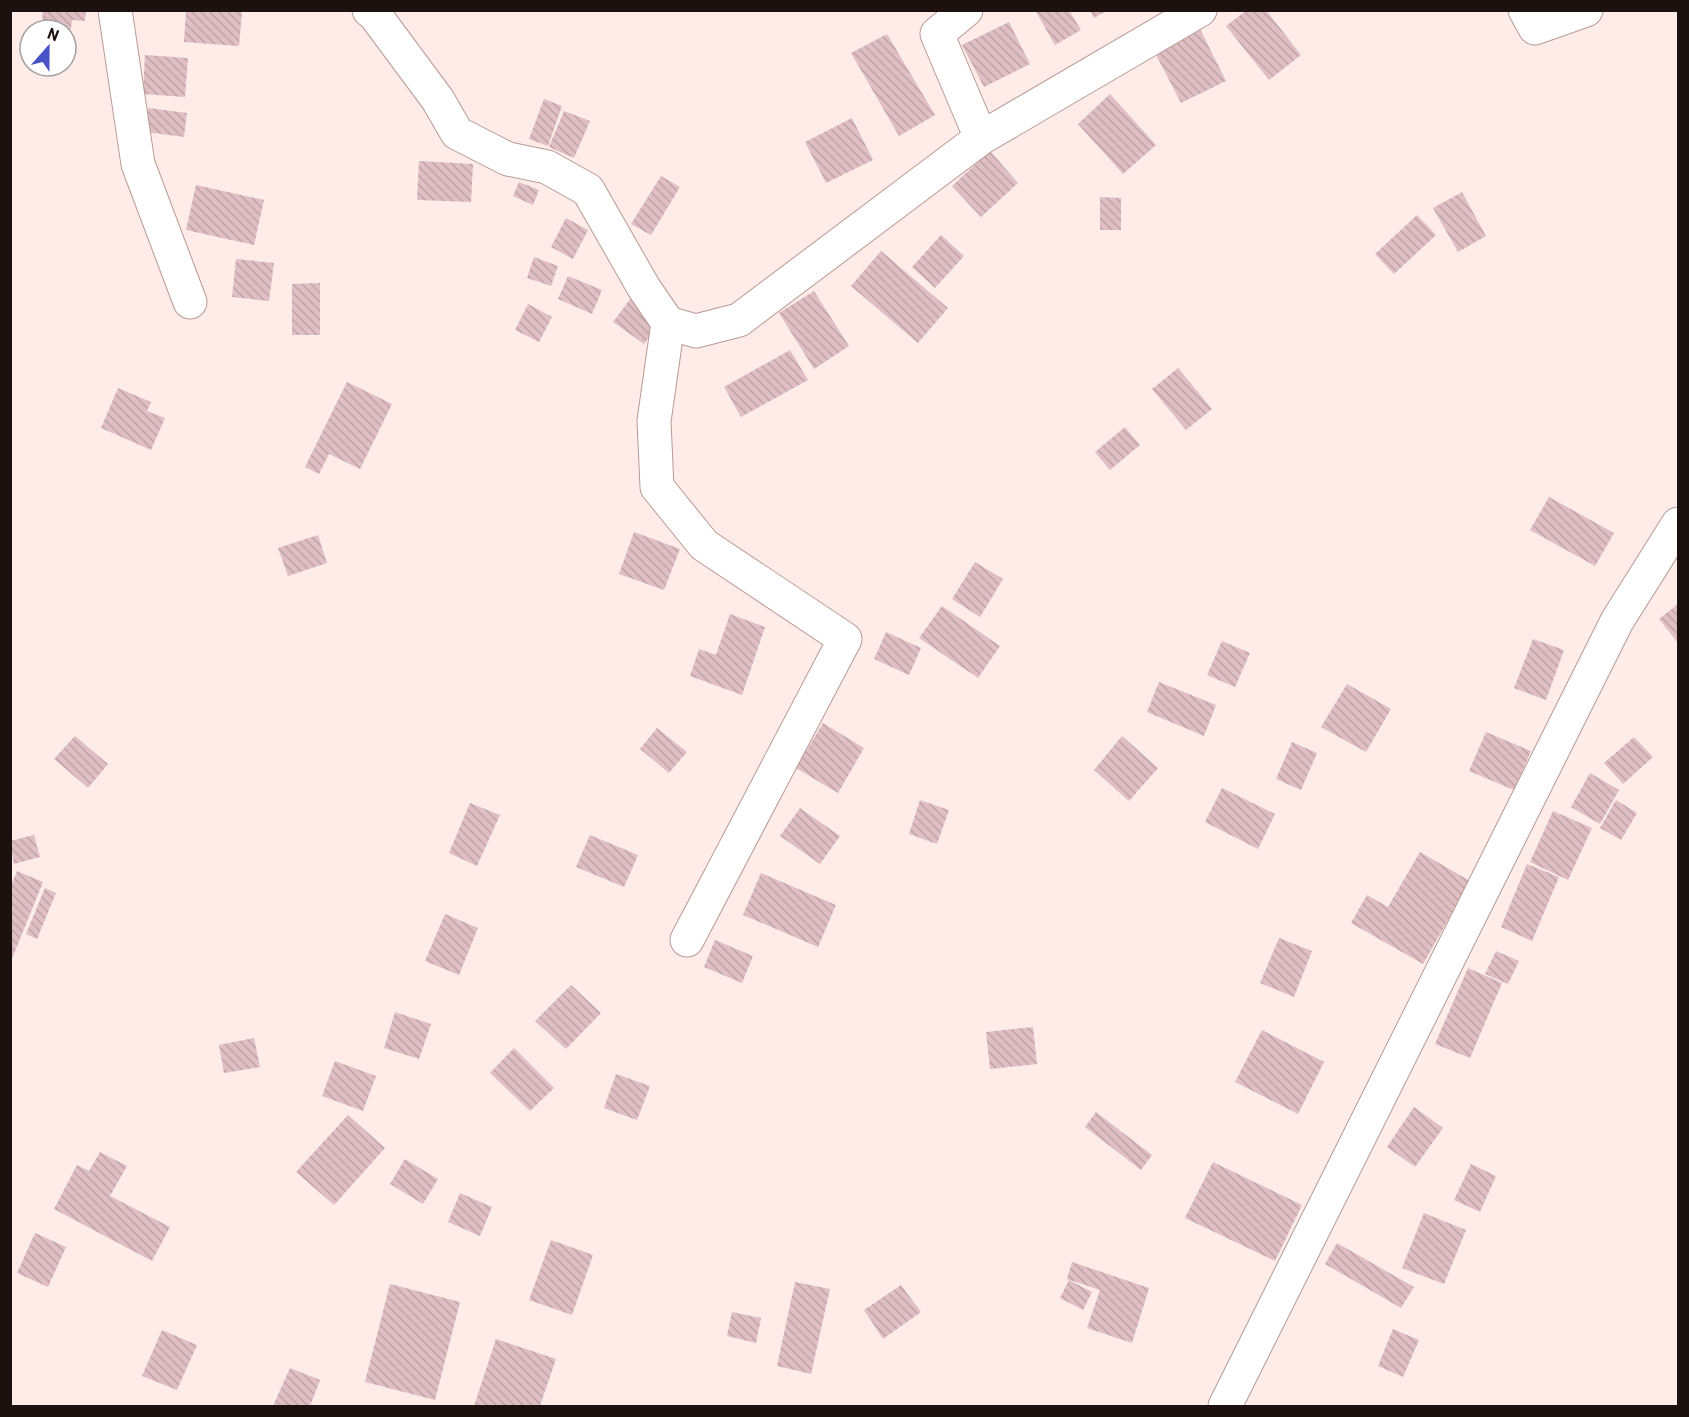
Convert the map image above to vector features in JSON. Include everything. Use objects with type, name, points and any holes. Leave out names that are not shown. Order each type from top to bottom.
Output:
[{"type":"street","points":[[115,10],[138,164],[190,302]]},
{"type":"street","points":[[369,10],[438,100],[457,133],[508,159],[547,167],[588,190],[644,288],[668,323],[696,331],[739,320],[981,138],[1200,10]]},
{"type":"street","points":[[966,10],[937,34],[981,138]]},
{"type":"street","points":[[1525,10],[1535,28],[1586,10]]},
{"type":"street","points":[[668,323],[654,421],[657,487],[704,545],[845,639],[687,940]]},
{"type":"street","points":[[1225,1407],[1617,621],[1678,524]]},
{"type":"building","points":[[43,10],[86,10],[85,21],[78,20],[78,18],[42,18]]},
{"type":"building","points":[[186,10],[242,12],[239,46],[184,42]]},
{"type":"building","points":[[1035,10],[1069,10],[1081,30],[1055,45]]},
{"type":"building","points":[[1090,10],[1108,10],[1094,18]]},
{"type":"building","points":[[1247,10],[1266,10],[1301,55],[1269,80],[1226,26]]},
{"type":"building","points":[[1009,22],[1030,64],[984,87],[962,45]]},
{"type":"building","points":[[1199,27],[1226,81],[1181,103],[1153,49]]},
{"type":"building","points":[[887,34],[935,115],[899,136],[851,53]]},
{"type":"building","points":[[145,55],[188,58],[185,97],[143,94]]},
{"type":"building","points":[[1110,94],[1156,145],[1123,174],[1078,124]]},
{"type":"building","points":[[544,99],[562,106],[548,146],[529,139]]},
{"type":"building","points":[[148,108],[187,113],[184,137],[146,132]]},
{"type":"building","points":[[564,111],[590,121],[574,158],[549,147]]},
{"type":"building","points":[[852,118],[873,160],[826,183],[805,142]]},
{"type":"building","points":[[990,151],[1018,183],[981,217],[952,186]]},
{"type":"building","points":[[419,161],[473,164],[471,202],[417,200]]},
{"type":"building","points":[[661,176],[680,187],[651,235],[631,224]]},
{"type":"building","points":[[519,182],[539,190],[533,205],[513,196]]},
{"type":"building","points":[[196,185],[264,200],[254,245],[186,230]]},
{"type":"building","points":[[1462,192],[1486,236],[1458,252],[1433,208]]},
{"type":"building","points":[[1100,197],[1121,198],[1121,230],[1100,230]]},
{"type":"building","points":[[1417,215],[1436,235],[1394,274],[1375,254]]},
{"type":"building","points":[[566,218],[588,230],[573,259],[551,247]]},
{"type":"building","points":[[941,235],[964,256],[935,288],[912,267]]},
{"type":"building","points":[[881,251],[948,308],[918,343],[851,286]]},
{"type":"building","points":[[534,257],[558,266],[551,286],[527,278]]},
{"type":"building","points":[[236,259],[274,263],[269,301],[232,297]]},
{"type":"building","points":[[568,276],[602,290],[592,314],[558,299]]},
{"type":"building","points":[[320,283],[320,335],[292,335],[292,284]]},
{"type":"building","points":[[814,291],[849,346],[814,369],[779,313]]},
{"type":"building","points":[[631,298],[662,319],[644,344],[613,322]]},
{"type":"building","points":[[528,304],[552,317],[539,342],[515,330]]},
{"type":"building","points":[[790,350],[808,380],[741,417],[724,387]]},
{"type":"building","points":[[1178,368],[1212,409],[1186,430],[1152,389]]},
{"type":"building","points":[[347,382],[392,404],[360,469],[329,454],[319,474],[305,467]]},
{"type":"building","points":[[118,388],[151,402],[147,411],[165,418],[151,450],[101,428]]},
{"type":"building","points":[[1125,427],[1140,445],[1110,470],[1095,452]]},
{"type":"building","points":[[1549,497],[1614,533],[1595,566],[1530,530]]},
{"type":"building","points":[[634,532],[680,549],[664,590],[619,574]]},
{"type":"building","points":[[318,535],[327,563],[288,576],[278,548]]},
{"type":"building","points":[[975,562],[1003,579],[980,617],[952,599]]},
{"type":"building","points":[[1678,604],[1678,643],[1659,619]]},
{"type":"building","points":[[942,606],[1000,646],[978,678],[919,638]]},
{"type":"building","points":[[730,614],[765,627],[742,695],[690,676],[699,649],[716,655]]},
{"type":"building","points":[[886,632],[921,648],[909,675],[874,659]]},
{"type":"building","points":[[1533,639],[1564,650],[1546,700],[1514,688]]},
{"type":"building","points":[[1222,641],[1250,653],[1235,687],[1207,675]]},
{"type":"building","points":[[1159,682],[1216,705],[1204,736],[1147,712]]},
{"type":"building","points":[[1347,684],[1391,709],[1366,752],[1321,727]]},
{"type":"building","points":[[823,723],[864,748],[838,793],[796,768]]},
{"type":"building","points":[[657,728],[687,752],[669,773],[640,749]]},
{"type":"building","points":[[1486,732],[1531,751],[1514,790],[1469,771]]},
{"type":"building","points":[[75,736],[108,764],[88,788],[54,759]]},
{"type":"building","points":[[1122,736],[1158,768],[1129,801],[1094,770]]},
{"type":"building","points":[[1634,737],[1653,757],[1623,784],[1604,763]]},
{"type":"building","points":[[1292,742],[1317,753],[1301,790],[1276,779]]},
{"type":"building","points":[[1590,773],[1619,790],[1600,824],[1571,807]]},
{"type":"building","points":[[1222,788],[1275,814],[1258,849],[1205,822]]},
{"type":"building","points":[[920,800],[949,810],[937,844],[909,834]]},
{"type":"building","points":[[1616,800],[1637,813],[1621,840],[1600,828]]},
{"type":"building","points":[[470,803],[500,815],[477,866],[449,853]]},
{"type":"building","points":[[800,808],[840,836],[820,864],[780,836]]},
{"type":"building","points":[[1553,811],[1592,828],[1568,880],[1530,862]]},
{"type":"building","points":[[34,835],[40,857],[14,864],[10,841]]},
{"type":"building","points":[[590,835],[638,855],[624,887],[576,867]]},
{"type":"building","points":[[1420,852],[1470,881],[1423,964],[1351,923],[1367,895],[1388,907]]},
{"type":"building","points":[[1527,864],[1559,877],[1532,941],[1501,927]]},
{"type":"building","points":[[17,871],[43,882],[11,961],[10,888]]},
{"type":"building","points":[[761,873],[836,905],[818,947],[743,915]]},
{"type":"building","points":[[45,888],[56,893],[37,939],[26,934]]},
{"type":"building","points":[[445,914],[478,928],[459,975],[425,961]]},
{"type":"building","points":[[1279,938],[1312,951],[1294,997],[1260,983]]},
{"type":"building","points":[[715,940],[753,956],[742,983],[704,967]]},
{"type":"building","points":[[1496,951],[1519,961],[1508,984],[1485,974]]},
{"type":"building","points":[[1468,968],[1502,983],[1470,1058],[1435,1044]]},
{"type":"building","points":[[571,985],[601,1013],[566,1049],[535,1021]]},
{"type":"building","points":[[395,1012],[431,1024],[419,1059],[384,1048]]},
{"type":"building","points":[[1033,1027],[1037,1064],[990,1069],[986,1032]]},
{"type":"building","points":[[1262,1030],[1324,1062],[1298,1114],[1235,1082]]},
{"type":"building","points":[[254,1038],[260,1067],[224,1073],[219,1045]]},
{"type":"building","points":[[514,1048],[554,1088],[530,1111],[490,1073]]},
{"type":"building","points":[[335,1061],[376,1076],[363,1111],[322,1096]]},
{"type":"building","points":[[616,1074],[650,1086],[637,1120],[604,1108]]},
{"type":"building","points":[[1414,1107],[1443,1128],[1415,1167],[1387,1147]]},
{"type":"building","points":[[1096,1112],[1152,1155],[1141,1170],[1085,1127]]},
{"type":"building","points":[[348,1115],[385,1148],[334,1205],[296,1172]]},
{"type":"building","points":[[100,1152],[127,1166],[110,1196],[170,1227],[152,1261],[54,1209],[77,1165],[89,1171]]},
{"type":"building","points":[[405,1159],[438,1179],[423,1204],[390,1184]]},
{"type":"building","points":[[1213,1162],[1302,1205],[1275,1261],[1185,1218]]},
{"type":"building","points":[[1471,1164],[1496,1176],[1480,1212],[1454,1200]]},
{"type":"building","points":[[460,1193],[492,1207],[480,1236],[448,1222]]},
{"type":"building","points":[[1424,1213],[1466,1230],[1444,1284],[1402,1268]]},
{"type":"building","points":[[35,1233],[66,1247],[48,1287],[17,1273]]},
{"type":"building","points":[[551,1240],[593,1255],[572,1315],[529,1300]]},
{"type":"building","points":[[1337,1243],[1414,1287],[1401,1308],[1325,1264]]},
{"type":"building","points":[[1072,1262],[1149,1288],[1132,1343],[1087,1328],[1100,1290],[1067,1279]]},
{"type":"building","points":[[1069,1280],[1092,1292],[1083,1310],[1060,1298]]},
{"type":"building","points":[[795,1282],[830,1289],[811,1374],[777,1366]]},
{"type":"building","points":[[390,1284],[460,1302],[435,1400],[365,1382]]},
{"type":"building","points":[[901,1285],[921,1312],[883,1339],[864,1310]]},
{"type":"building","points":[[732,1312],[761,1318],[756,1343],[727,1336]]},
{"type":"building","points":[[1393,1329],[1419,1340],[1403,1377],[1378,1366]]},
{"type":"building","points":[[162,1330],[197,1345],[177,1390],[142,1376]]},
{"type":"building","points":[[496,1339],[556,1359],[540,1406],[474,1406]]},
{"type":"building","points":[[290,1368],[320,1380],[310,1406],[273,1406]]}]
